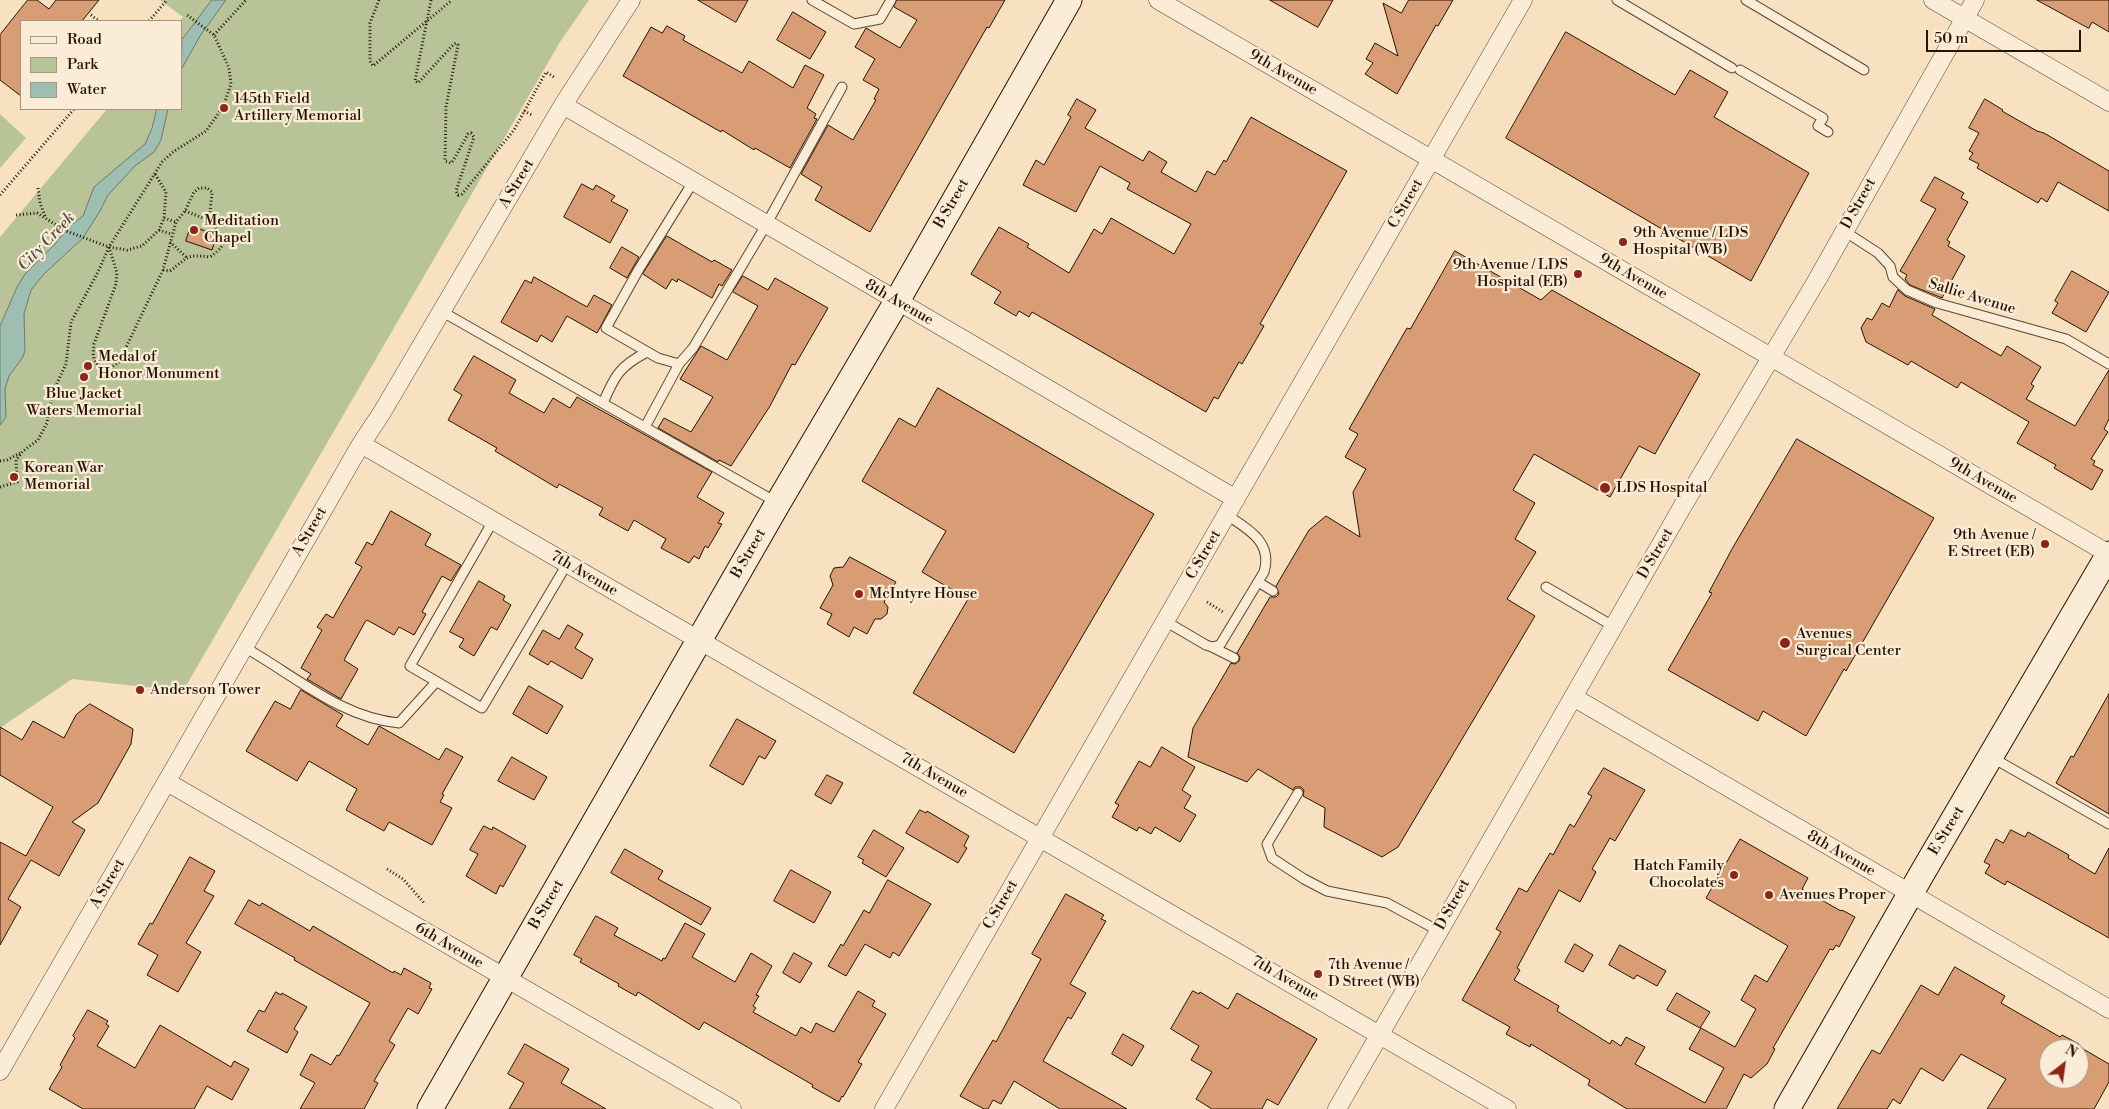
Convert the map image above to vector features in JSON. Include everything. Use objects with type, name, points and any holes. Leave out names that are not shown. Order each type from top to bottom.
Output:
[{"type":"street","name":"A Street","points":[[0,1071],[362,444],[563,105],[631,0]]},
{"type":"street","name":"B Street","points":[[430,1109],[778,503],[897,301],[1068,0]]},
{"type":"street","name":"9th Avenue","points":[[1158,0],[2109,554]]},
{"type":"street","name":"C Street","points":[[884,1109],[1523,0]]},
{"type":"street","points":[[1933,0],[2109,102]]},
{"type":"street","name":"D Street","points":[[1337,1109],[1614,626],[1844,231],[1975,0]]},
{"type":"street","name":"8th Avenue","points":[[563,105],[1236,499]]},
{"type":"street","name":"7th Avenue","points":[[362,444],[1507,1109]]},
{"type":"street","name":"E Street","points":[[1787,1109],[2109,554]]},
{"type":"street","name":"8th Avenue","points":[[1574,697],[2109,1009]]},
{"type":"street","name":"6th Avenue","points":[[167,782],[732,1109]]},
{"type":"lane","points":[[812,0],[854,24],[880,19],[891,0]]},
{"type":"lane","points":[[1617,0],[1823,118],[1818,126],[1828,132]]},
{"type":"lane","points":[[1746,0],[1864,70]]},
{"type":"lane","points":[[645,427],[679,364],[693,348],[766,225],[842,87]]},
{"type":"lane","points":[[679,364],[658,358],[606,328],[639,269],[692,182]]},
{"type":"lane","name":"Sallie Avenue","points":[[1844,231],[1878,253],[1890,266],[1893,277],[1907,290],[1937,303],[2066,340],[2109,364]]},
{"type":"lane","points":[[442,311],[778,503]]},
{"type":"lane","points":[[603,403],[611,384],[626,363],[647,352]]},
{"type":"lane","points":[[1212,647],[1224,640],[1258,582],[1267,562],[1265,550],[1259,538],[1227,514]]},
{"type":"lane","points":[[493,521],[410,666],[436,682],[482,708],[567,564]]},
{"type":"lane","points":[[1258,582],[1273,591]]},
{"type":"lane","points":[[1546,587],[1614,626]]},
{"type":"lane","points":[[1165,621],[1234,658]]},
{"type":"lane","points":[[244,647],[353,712],[382,721],[399,723],[436,682]]},
{"type":"lane","points":[[1991,757],[2109,824]]},
{"type":"lane","points":[[1298,792],[1267,844],[1272,858],[1304,879],[1327,891],[1387,903],[1439,931]]},
{"type":"path","points":[[150,20],[167,0]]},
{"type":"path","points":[[214,35],[246,0]]},
{"type":"path","points":[[379,0],[370,23],[370,61],[373,66],[452,0]]},
{"type":"path","points":[[431,0],[415,80],[416,83],[430,71],[455,44],[459,46],[451,74],[446,107],[445,162],[451,163],[453,161],[468,134],[471,133],[474,137],[456,190],[458,195],[462,194],[514,130],[546,72],[554,77]]},
{"type":"path","points":[[91,15],[98,20]]},
{"type":"path","points":[[0,460],[7,460],[38,440],[47,423],[52,394],[66,364],[71,322],[109,247],[162,162],[173,152],[206,131],[223,107],[231,84],[229,68],[214,35],[187,15]]},
{"type":"path","points":[[0,195],[73,110]]},
{"type":"path","points":[[524,111],[532,115]]},
{"type":"path","points":[[16,215],[37,212],[66,231],[109,247],[127,250],[142,246],[159,230],[164,218],[166,192],[155,174]]},
{"type":"path","points":[[38,188],[40,203],[45,216]]},
{"type":"path","points":[[109,247],[117,273],[116,284],[94,344],[93,354],[95,362],[99,366],[112,367],[118,362],[163,270],[171,234],[176,222],[185,211],[194,192],[199,188],[207,188],[212,192],[211,221]]},
{"type":"path","points":[[163,270],[170,271],[186,257],[194,255],[210,257],[223,244],[223,236],[211,221],[185,211]]},
{"type":"path","points":[[164,218],[176,222]]},
{"type":"path","points":[[159,230],[171,234]]},
{"type":"path","points":[[170,242],[186,257]]},
{"type":"path","points":[[0,487],[17,482],[16,460],[23,451]]},
{"type":"path","points":[[1207,602],[1221,611]]},
{"type":"path","points":[[387,868],[403,880],[424,904]]},
{"type":"green space","points":[[160,0],[589,0],[560,42],[183,691],[72,679],[0,728],[0,237],[106,110],[182,110],[181,20],[183,17]]},
{"type":"green space","points":[[0,114],[26,138],[0,168]]},
{"type":"water","points":[[212,0],[226,0],[200,36],[182,68],[182,40]]},
{"type":"water","points":[[157,110],[168,110],[161,140],[154,152],[135,166],[108,195],[83,238],[44,274],[31,290],[24,314],[25,350],[23,357],[9,376],[5,389],[6,417],[0,425],[0,326],[17,287],[25,274],[69,227],[83,216],[94,187],[145,144]]},
{"type":"building","points":[[28,0],[37,0],[49,9],[56,0],[99,0],[83,20],[20,20],[20,95],[0,80],[0,35]]},
{"type":"building","points":[[698,0],[748,0],[736,22]]},
{"type":"building","points":[[897,0],[1005,0],[989,28],[987,27],[870,232],[815,200],[822,187],[801,174],[828,125],[853,140],[876,100],[874,99],[879,89],[863,80],[875,59],[855,47],[866,28],[900,48],[917,20],[894,7]]},
{"type":"building","points":[[1270,0],[1333,0],[1318,27]]},
{"type":"building","points":[[1409,0],[1453,0],[1438,26],[1436,25],[1397,94],[1365,74],[1373,63],[1366,59],[1375,43],[1398,56],[1383,3],[1401,13]]},
{"type":"building","points":[[2037,0],[2109,0],[2109,32],[2092,22],[2089,28]]},
{"type":"building","points":[[793,12],[826,32],[810,59],[777,40]]},
{"type":"building","points":[[667,26],[685,36],[683,40],[742,73],[749,61],[793,88],[805,65],[824,75],[807,108],[816,114],[814,118],[817,119],[790,168],[755,148],[754,150],[722,130],[721,132],[623,76],[651,27],[662,33]]},
{"type":"building","points":[[1566,32],[1675,95],[1690,70],[1728,92],[1714,117],[1809,173],[1751,281],[1506,138]]},
{"type":"building","points":[[1077,99],[1096,110],[1085,128],[1143,161],[1149,151],[1167,162],[1161,172],[1196,192],[1207,171],[1215,175],[1224,160],[1226,162],[1251,117],[1347,171],[1260,324],[1264,326],[1242,364],[1239,362],[1218,399],[1214,397],[1206,412],[1032,312],[1029,317],[1019,311],[1016,316],[994,303],[1001,292],[971,274],[999,227],[1029,244],[1027,247],[1069,273],[1094,229],[1102,234],[1111,218],[1174,254],[1191,224],[1127,189],[1130,183],[1100,166],[1076,212],[1023,185],[1036,160],[1044,165],[1071,117],[1068,115]]},
{"type":"building","points":[[1985,99],[2002,111],[2109,171],[2109,211],[2058,182],[2047,202],[2041,198],[2038,203],[1977,168],[1979,164],[1969,159],[1973,153],[1969,151],[1979,133],[1969,128]]},
{"type":"building","points":[[1935,177],[1964,193],[1961,198],[1968,202],[1947,240],[1950,242],[1948,246],[1965,256],[1942,298],[1910,285],[1905,279],[1907,275],[1900,271],[1936,209],[1921,201]]},
{"type":"building","points":[[582,184],[593,190],[596,185],[615,196],[611,201],[628,210],[610,243],[564,217]]},
{"type":"building","points":[[191,226],[217,235],[212,250],[186,241]]},
{"type":"building","points":[[667,236],[712,262],[714,260],[732,270],[722,286],[719,284],[712,298],[678,279],[677,282],[672,279],[666,289],[643,274]]},
{"type":"building","points":[[622,247],[639,257],[627,278],[610,268]]},
{"type":"building","name":"LDS Hospital","points":[[1455,251],[1541,300],[1552,290],[1700,374],[1655,454],[1639,446],[1610,497],[1534,454],[1513,490],[1535,503],[1515,539],[1536,552],[1507,599],[1535,616],[1398,847],[1382,857],[1324,827],[1325,808],[1303,796],[1304,790],[1301,787],[1295,787],[1293,790],[1258,769],[1247,782],[1188,757],[1193,728],[1231,663],[1235,664],[1239,661],[1240,657],[1237,653],[1270,597],[1276,597],[1279,594],[1276,586],[1309,530],[1326,516],[1360,537],[1353,492],[1366,469],[1345,457],[1358,434],[1349,429],[1407,328],[1410,329]]},
{"type":"building","points":[[2072,271],[2109,292],[2086,332],[2052,313],[2058,303],[2055,301]]},
{"type":"building","points":[[743,276],[768,290],[775,278],[828,308],[795,365],[792,364],[770,406],[731,466],[719,460],[718,462],[658,428],[664,418],[691,432],[713,397],[680,379],[701,346],[727,360],[758,306],[733,292]]},
{"type":"building","points":[[534,277],[587,307],[594,295],[612,305],[597,333],[567,316],[552,342],[541,335],[537,342],[501,322],[525,280],[531,283]]},
{"type":"building","points":[[1898,290],[1905,296],[1935,309],[1932,315],[2001,356],[2007,346],[2041,367],[2031,384],[2034,386],[2026,399],[2075,426],[2109,370],[2109,419],[2104,429],[2108,432],[2091,459],[2095,461],[2093,465],[2103,470],[2092,490],[2054,468],[2056,465],[2017,443],[2029,422],[1961,382],[1957,388],[1911,361],[1908,365],[1866,342],[1861,328],[1867,318],[1872,320],[1882,303],[1889,307]]},
{"type":"building","points":[[474,356],[516,380],[509,393],[544,413],[553,398],[570,408],[577,397],[712,472],[697,497],[724,513],[718,523],[722,524],[708,548],[705,546],[699,559],[694,556],[689,563],[661,548],[666,539],[634,520],[628,531],[599,515],[603,508],[559,484],[557,488],[495,451],[497,448],[448,420],[462,395],[454,390]]},
{"type":"building","points":[[938,388],[1154,514],[1014,753],[913,693],[968,599],[922,572],[946,531],[862,481],[899,418],[915,427]]},
{"type":"building","points":[[1797,439],[1934,518],[1846,671],[1844,669],[1806,736],[1763,711],[1758,721],[1668,670],[1712,593],[1709,592],[1732,549]]},
{"type":"building","points":[[391,511],[431,534],[425,545],[461,565],[451,581],[442,576],[422,612],[426,614],[414,635],[399,627],[394,635],[367,620],[365,622],[344,660],[358,669],[341,699],[307,679],[311,674],[301,668],[322,630],[317,627],[326,614],[333,618],[362,567],[355,563],[367,542],[372,545]]},
{"type":"building","name":"McIntyre House","points":[[850,557],[896,582],[884,602],[888,607],[887,614],[881,619],[875,619],[867,634],[854,627],[849,637],[827,624],[832,614],[820,608],[833,585],[830,576],[834,568],[843,567]]},
{"type":"building","points":[[479,581],[505,596],[503,600],[511,605],[497,630],[491,627],[474,656],[459,647],[464,639],[450,632]]},
{"type":"building","points":[[568,625],[583,634],[575,648],[593,659],[582,679],[551,661],[548,665],[529,654],[543,630],[559,639]]},
{"type":"building","points":[[529,686],[563,706],[547,734],[513,714]]},
{"type":"building","points":[[301,690],[343,715],[336,726],[368,745],[379,726],[439,760],[446,748],[463,757],[442,794],[444,795],[440,802],[452,808],[432,845],[389,822],[384,831],[346,810],[357,789],[309,761],[297,781],[246,751],[275,701],[290,709]]},
{"type":"building","points":[[2109,694],[2109,814],[2056,783]]},
{"type":"building","points":[[90,704],[133,729],[131,744],[98,803],[72,822],[85,830],[59,876],[31,860],[8,899],[21,907],[0,945],[0,842],[26,856],[53,807],[0,775],[0,727],[22,740],[33,721],[64,738],[76,715]]},
{"type":"building","points":[[737,719],[776,741],[765,759],[759,756],[743,785],[710,766]]},
{"type":"building","points":[[1162,747],[1195,767],[1182,790],[1191,796],[1184,808],[1196,815],[1180,842],[1155,827],[1151,834],[1139,827],[1137,831],[1112,817],[1119,805],[1115,803],[1139,761],[1150,767]]},
{"type":"building","points":[[512,757],[547,777],[534,800],[498,781]]},
{"type":"building","points":[[1604,768],[1645,790],[1615,841],[1610,838],[1592,869],[1596,872],[1580,902],[1559,890],[1517,968],[1520,970],[1514,980],[1559,1006],[1557,1011],[1610,1044],[1612,1040],[1621,1046],[1626,1037],[1645,1047],[1635,1064],[1705,1103],[1724,1068],[1689,1049],[1701,1028],[1735,1047],[1756,1009],[1741,1000],[1755,975],[1767,982],[1788,946],[1706,898],[1740,839],[1808,878],[1802,889],[1855,917],[1839,947],[1836,945],[1833,950],[1830,949],[1773,1048],[1775,1049],[1767,1064],[1751,1078],[1744,1074],[1726,1109],[1627,1109],[1588,1085],[1590,1080],[1531,1044],[1530,1047],[1506,1034],[1510,1027],[1462,1000],[1501,932],[1496,929],[1519,888],[1527,892],[1550,853],[1553,855],[1570,824],[1574,827],[1592,796],[1588,794]]},
{"type":"building","points":[[827,775],[843,783],[831,804],[815,795]]},
{"type":"building","points":[[920,810],[926,813],[927,811],[969,836],[964,846],[967,848],[958,863],[906,833]]},
{"type":"building","points":[[484,826],[492,830],[493,827],[526,846],[503,887],[500,885],[496,894],[466,876],[478,854],[470,850]]},
{"type":"building","points":[[874,830],[904,848],[886,877],[862,863],[864,860],[858,857]]},
{"type":"building","points":[[2011,830],[2025,837],[2028,832],[2069,855],[2068,858],[2095,874],[2109,848],[2109,938],[2007,881],[2005,885],[1985,873],[1990,865],[1984,862],[1996,839],[2003,843]]},
{"type":"building","points":[[625,849],[663,871],[658,879],[711,908],[701,925],[611,873]]},
{"type":"building","points":[[190,857],[215,871],[204,891],[214,896],[186,943],[201,952],[178,992],[147,975],[158,955],[138,944],[150,923],[152,924]]},
{"type":"building","points":[[791,870],[831,892],[814,923],[774,901]]},
{"type":"building","points":[[888,880],[931,904],[899,956],[893,952],[890,958],[865,944],[846,976],[828,966],[841,944],[843,946],[864,910],[869,913]]},
{"type":"building","points":[[1066,894],[1104,915],[1101,919],[1106,921],[1070,984],[1086,993],[1071,1019],[1068,1017],[1043,1061],[1127,1109],[1060,1109],[1014,1081],[1001,1104],[993,1100],[988,1109],[984,1109],[960,1096],[993,1040],[996,1042],[1041,959],[1032,954]]},
{"type":"building","points":[[249,900],[260,906],[262,903],[310,931],[313,926],[393,973],[394,971],[401,975],[404,968],[431,983],[429,988],[432,989],[418,1014],[408,1008],[389,1041],[395,1045],[374,1081],[378,1083],[364,1109],[300,1109],[315,1083],[300,1075],[311,1054],[331,1065],[337,1055],[339,1056],[370,1003],[235,924]]},
{"type":"building","points":[[596,916],[618,928],[614,935],[662,961],[663,958],[665,959],[685,923],[705,934],[692,957],[735,982],[751,953],[772,966],[756,995],[759,996],[753,1006],[756,1008],[753,1012],[796,1036],[801,1027],[811,1033],[816,1023],[834,1032],[858,991],[875,1001],[872,1006],[886,1014],[858,1062],[862,1064],[843,1097],[839,1102],[704,1022],[699,1030],[638,992],[636,996],[580,962],[582,959],[574,955]]},
{"type":"building","points":[[1575,944],[1593,955],[1583,972],[1565,962]]},
{"type":"building","points":[[1620,945],[1666,971],[1657,986],[1637,975],[1634,979],[1609,965]]},
{"type":"building","points":[[794,953],[812,963],[800,983],[783,973]]},
{"type":"building","points":[[1955,967],[2005,996],[2001,1003],[2060,1037],[2062,1035],[2070,1039],[2039,1039],[2039,1089],[2089,1089],[2089,1052],[2109,1064],[2109,1082],[2094,1109],[1987,1109],[2006,1079],[1961,1054],[1943,1081],[1921,1068],[1900,1104],[1893,1099],[1887,1109],[1837,1109],[1872,1050],[1880,1054],[1921,985],[1938,995]]},
{"type":"building","points":[[1193,991],[1199,994],[1200,992],[1228,1009],[1237,993],[1317,1039],[1278,1105],[1267,1099],[1262,1109],[1212,1109],[1196,1099],[1212,1072],[1191,1060],[1199,1046],[1171,1029]]},
{"type":"building","points":[[276,992],[281,995],[282,993],[307,1007],[294,1029],[298,1032],[287,1053],[247,1031],[259,1010],[264,1012]]},
{"type":"building","points":[[1677,993],[1710,1012],[1700,1028],[1667,1010]]},
{"type":"building","points":[[88,1010],[108,1021],[106,1024],[109,1026],[97,1046],[135,1068],[160,1025],[231,1067],[234,1061],[249,1069],[232,1100],[207,1086],[194,1109],[83,1109],[49,1089],[62,1067],[60,1065],[75,1038],[73,1036]]},
{"type":"building","points":[[1123,1034],[1144,1046],[1132,1066],[1112,1054]]},
{"type":"building","points":[[525,1044],[569,1069],[561,1083],[606,1109],[509,1109],[524,1083],[508,1074]]},
{"type":"place","name":"145th Field Artillery Memorial","points":[[224,108]]},
{"type":"place","name":"Meditation Chapel","points":[[194,230]]},
{"type":"place","name":"9th Avenue / LDS Hospital (WB)","points":[[1623,242]]},
{"type":"place","name":"9th Avenue / LDS Hospital (EB)","points":[[1578,274]]},
{"type":"place","name":"Medal of Honor Monument","points":[[88,366]]},
{"type":"place","name":"Blue Jacket Waters Memorial","points":[[84,377]]},
{"type":"place","name":"Korean War Memorial","points":[[14,477]]},
{"type":"place","name":"LDS Hospital","points":[[1605,488]]},
{"type":"place","name":"9th Avenue / E Street (EB)","points":[[2045,544]]},
{"type":"place","name":"McIntyre House","points":[[859,594]]},
{"type":"place","name":"Avenues Surgical Center","points":[[1785,643]]},
{"type":"place","name":"Anderson Tower","points":[[140,690]]},
{"type":"place","name":"Hatch Family Chocolates","points":[[1734,875]]},
{"type":"place","name":"Avenues Proper","points":[[1769,895]]},
{"type":"place","name":"7th Avenue / D Street (WB)","points":[[1318,974]]},
{"type":"water label","name":"City Creek","points":[[47,242]]}]
